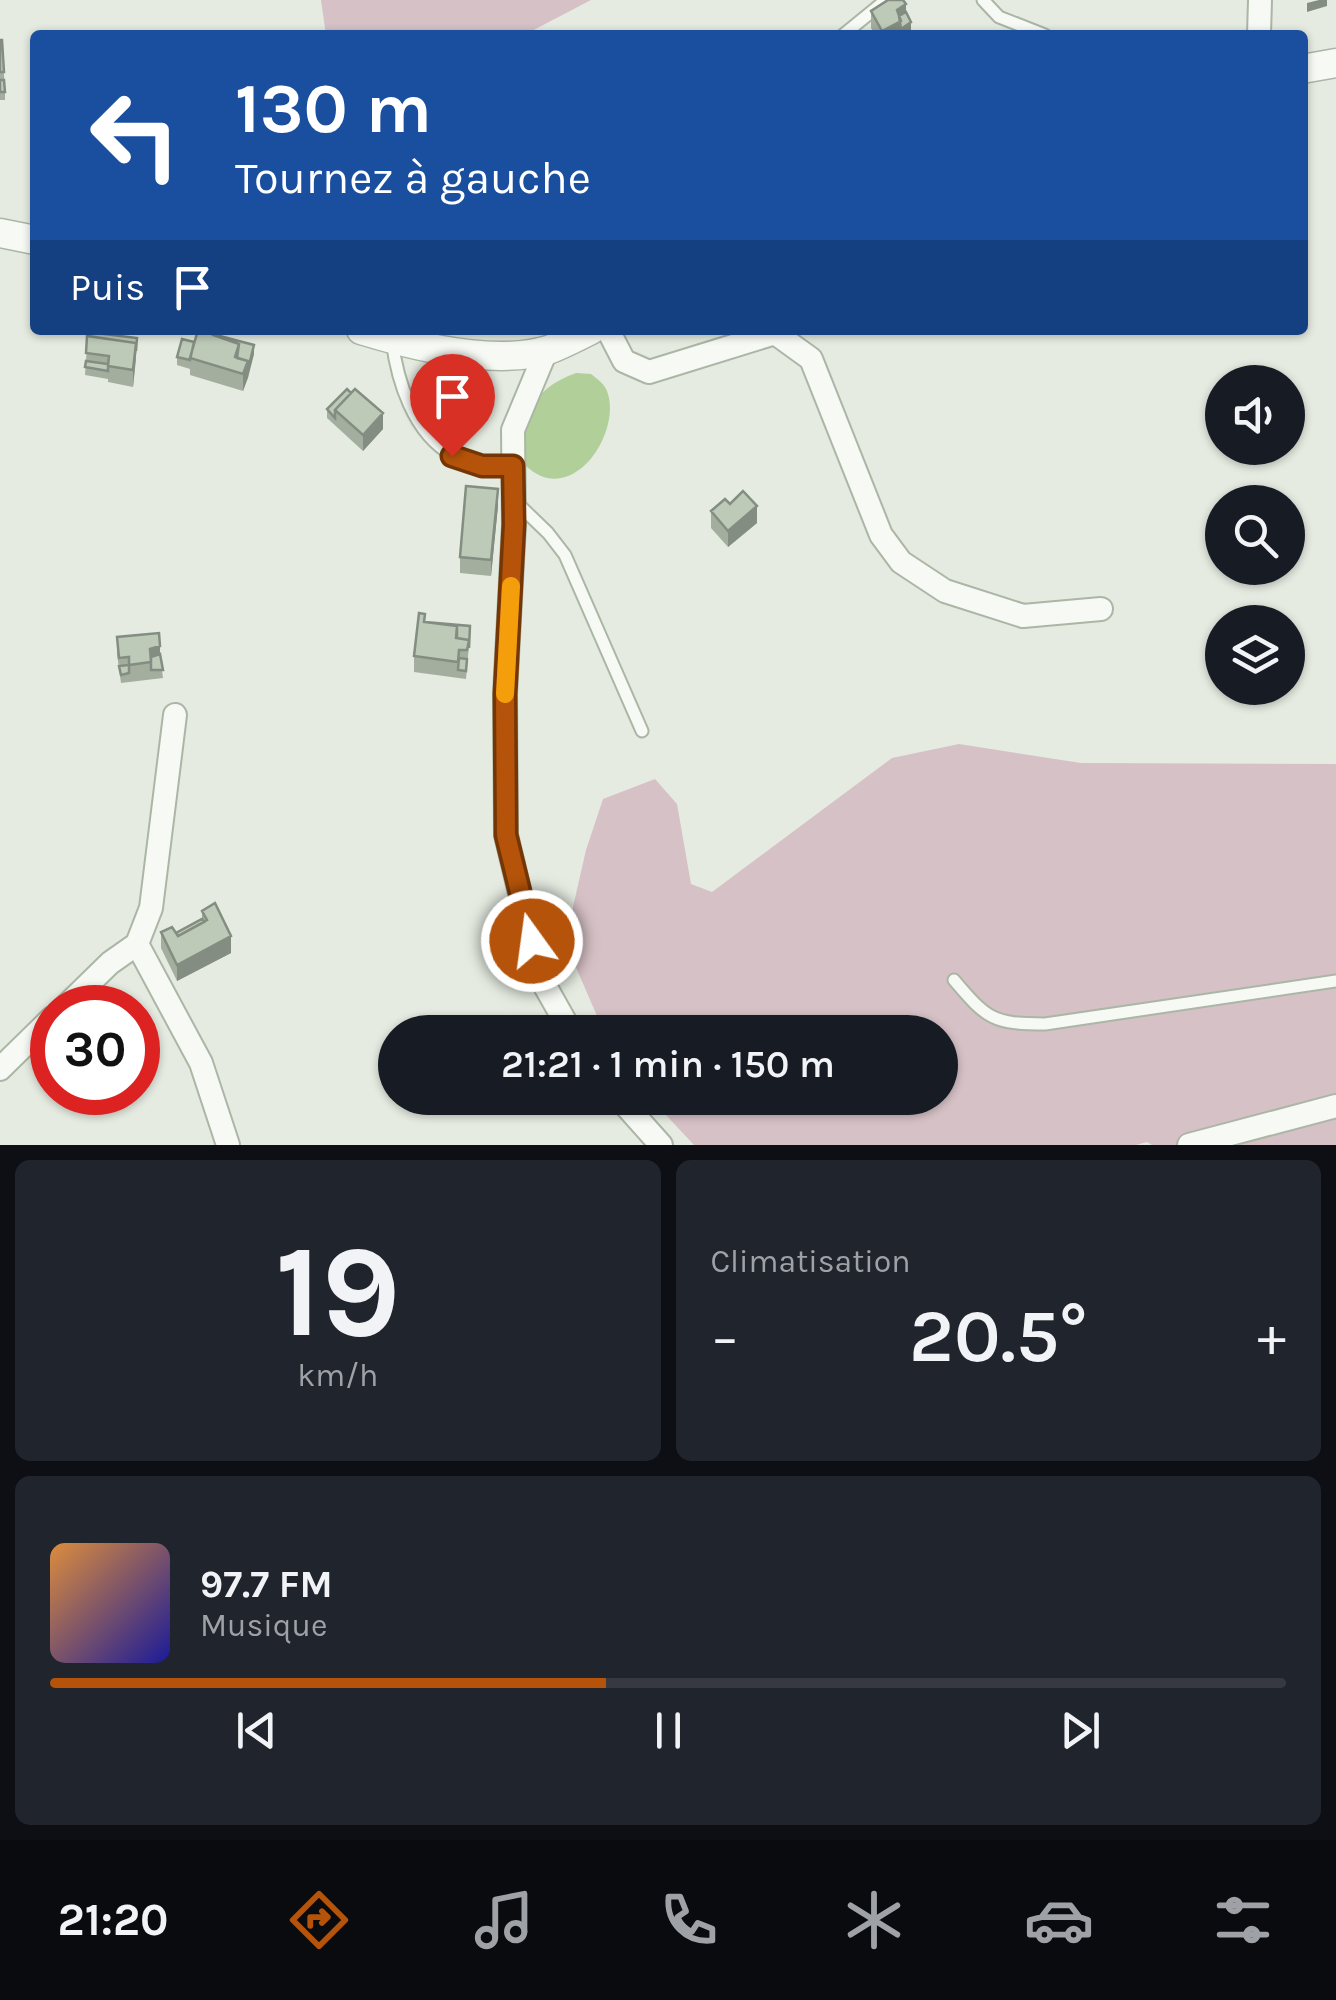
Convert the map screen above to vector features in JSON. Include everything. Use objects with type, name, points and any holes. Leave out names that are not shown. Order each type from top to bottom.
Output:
[{"type":"street","points":[[1259,30],[1260,0]]},
{"type":"street","points":[[1308,69],[1336,63]]},
{"type":"street","points":[[0,233],[30,239]]},
{"type":"street","points":[[376,335],[462,352],[502,354],[546,350],[580,335]]},
{"type":"street","points":[[611,335],[624,361],[649,372],[766,335]]},
{"type":"street","points":[[784,335],[811,359],[881,535],[900,562],[945,591],[1023,616],[1101,609]]},
{"type":"street","points":[[546,350],[513,430],[514,500],[505,694],[506,835],[540,976],[562,1015]]},
{"type":"street","points":[[88,985],[136,944],[151,908],[175,715]]},
{"type":"street","points":[[136,944],[201,1064],[228,1145]]},
{"type":"street","points":[[0,1070],[30,1040]]},
{"type":"street","points":[[1189,1145],[1336,1106]]},
{"type":"street","points":[[634,1115],[660,1145]]},
{"type":"lane","points":[[849,30],[886,0]]},
{"type":"lane","points":[[983,0],[999,17],[1032,30]]},
{"type":"lane","points":[[392,340],[396,374],[414,412],[437,443],[452,456],[482,466],[513,466]]},
{"type":"lane","points":[[514,500],[565,555],[642,731]]},
{"type":"lane","points":[[954,980],[982,1013],[1012,1024],[1045,1024],[1336,982]]},
{"type":"shaded area","points":[[321,0],[591,0],[534,30],[325,30]]},
{"type":"shaded area","points":[[576,373],[591,374],[606,388],[610,408],[607,427],[589,461],[575,472],[559,478],[542,476],[525,465],[527,420],[538,397]]},
{"type":"shaded area","points":[[959,744],[1081,763],[1336,764],[1336,1145],[694,1145],[666,1115],[958,1115],[958,1015],[597,1015],[565,942],[586,850],[603,799],[655,779],[677,804],[691,884],[712,892],[892,758]]},
{"type":"building","points":[[888,0],[903,0],[906,4],[897,10],[901,21],[884,30],[871,11]]},
{"type":"building","points":[[906,12],[911,22],[901,29],[899,16]]},
{"type":"building","points":[[2,40],[4,72],[0,72]]},
{"type":"building","points":[[197,335],[213,335],[239,344],[235,357],[248,361],[243,374],[190,358]]},
{"type":"building","points":[[216,335],[254,345],[248,369],[248,361],[237,358],[239,344]]},
{"type":"building","points":[[87,336],[136,343],[133,370],[108,366],[109,356],[86,353]]},
{"type":"building","points":[[88,336],[137,338],[136,351],[136,343]]},
{"type":"building","points":[[182,339],[194,342],[190,360],[177,357]]},
{"type":"building","points":[[86,361],[108,364],[108,371],[85,367]]},
{"type":"building","points":[[347,389],[351,393],[335,410],[335,418],[327,409]]},
{"type":"building","points":[[355,389],[383,413],[363,435],[335,410]]},
{"type":"building","points":[[466,486],[498,489],[491,560],[460,557]]},
{"type":"building","points":[[743,491],[757,506],[728,531],[711,511],[725,499],[730,504]]},
{"type":"building","points":[[419,613],[425,614],[424,622],[457,626],[456,638],[469,640],[467,650],[459,650],[458,662],[414,656]]},
{"type":"building","points":[[425,622],[470,626],[469,648],[469,640],[457,638],[457,626]]},
{"type":"building","points":[[159,633],[160,646],[150,649],[151,662],[129,665],[129,657],[119,658],[117,637]]},
{"type":"building","points":[[160,654],[163,670],[151,670],[151,657]]},
{"type":"building","points":[[459,658],[467,659],[466,671],[458,670]]},
{"type":"building","points":[[129,665],[129,673],[121,675],[119,666]]},
{"type":"building","points":[[215,903],[231,936],[177,965],[161,932],[172,927],[178,936],[207,920],[202,911]]},
{"type":"building","points":[[202,919],[204,922],[178,936],[176,933]]},
{"type":"slow traffic","points":[[505,694],[511,586]]},
{"type":"route","points":[[452,456],[482,466],[513,466],[514,524],[505,694],[506,835],[532,941]]}]
